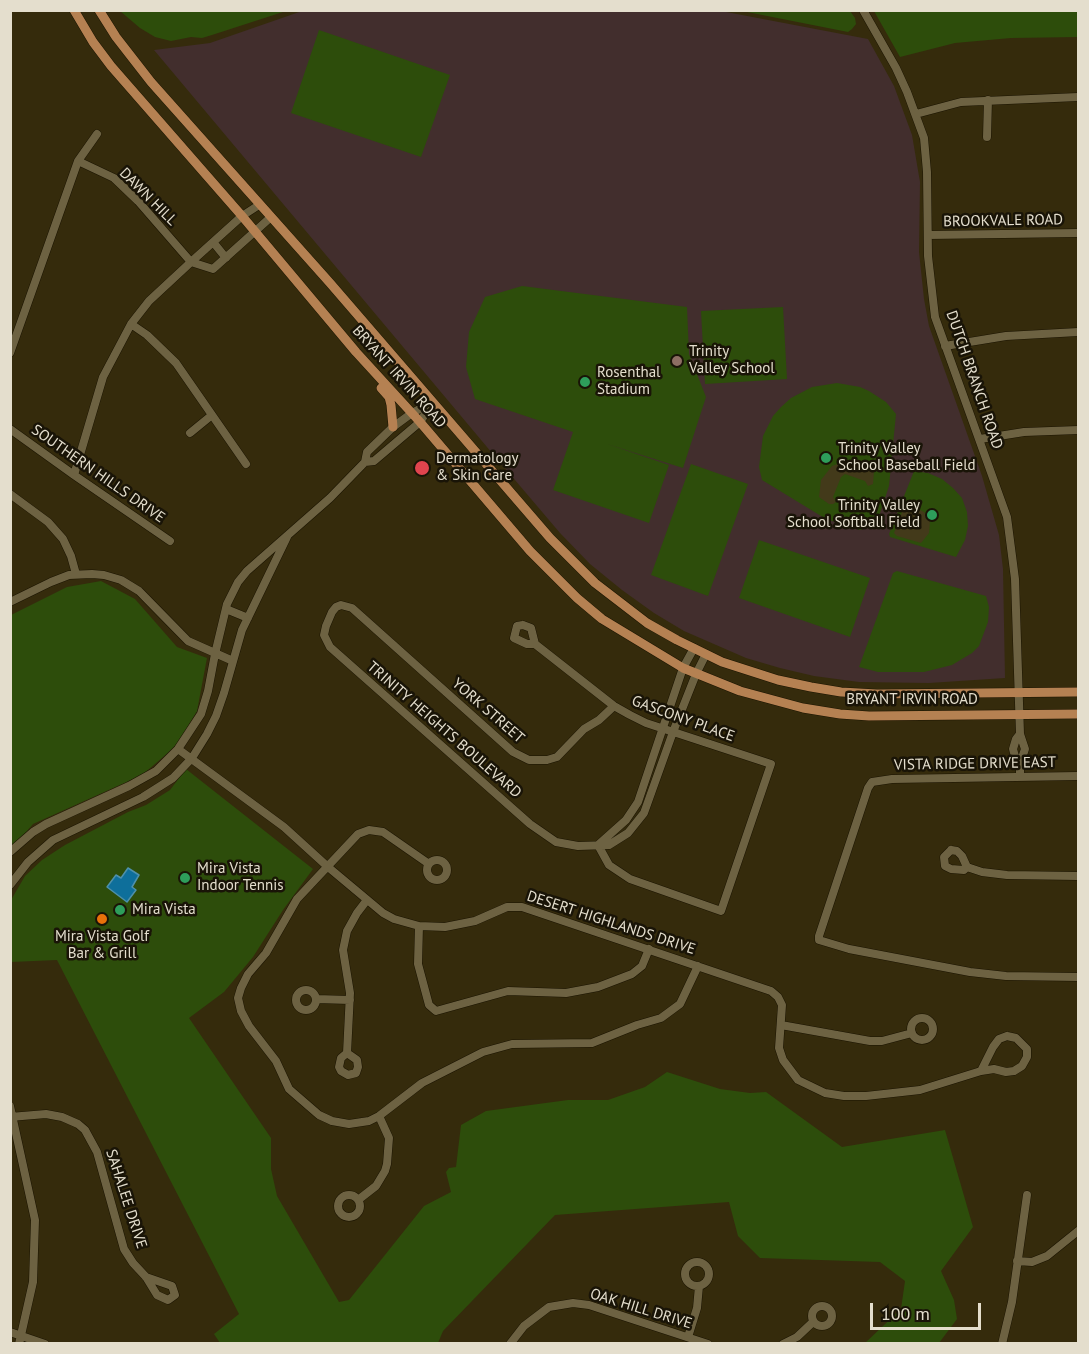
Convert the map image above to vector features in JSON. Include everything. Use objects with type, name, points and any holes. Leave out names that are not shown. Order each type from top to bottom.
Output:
[{"type":"main road","name":"BRYANT IRVIN ROAD","points":[[74,10],[111,66],[530,551],[578,598],[620,631],[683,668],[740,691],[770,700],[840,714],[869,716],[1078,714]]},
{"type":"main road","name":"BRYANT IRVIN ROAD","points":[[99,10],[116,37],[151,82],[575,566],[620,604],[647,623],[706,654],[741,669],[778,680],[841,692],[877,694],[1078,692]]},
{"type":"main road","points":[[356,352],[362,367],[388,397],[393,416],[393,427]]},
{"type":"street","name":"DUTCH BRANCH ROAD","points":[[863,10],[896,68],[924,138],[928,235],[935,317],[1005,508],[1012,542],[1016,579],[1020,734],[1025,749],[1020,764],[1020,776]]},
{"type":"street","points":[[916,114],[962,102],[1078,97]]},
{"type":"street","points":[[987,137],[988,100]]},
{"type":"street","points":[[10,353],[78,161],[97,135]]},
{"type":"street","name":"DAWN HILL","points":[[78,161],[114,178],[138,201],[191,262]]},
{"type":"street","points":[[74,475],[103,377],[131,324],[149,301],[242,216],[259,205]]},
{"type":"street","points":[[191,262],[213,269],[271,217]]},
{"type":"street","name":"BROOKVALE ROAD","points":[[928,235],[1078,233]]},
{"type":"street","points":[[213,242],[226,258]]},
{"type":"street","points":[[131,324],[147,335],[176,363],[246,464]]},
{"type":"street","points":[[945,346],[1006,336],[1078,332]]},
{"type":"street","points":[[10,852],[46,824],[156,771],[178,749],[201,714],[226,609],[231,594],[242,577],[330,498],[365,462],[367,452],[393,427],[411,413],[432,403]]},
{"type":"street","points":[[365,462],[374,461],[420,422],[432,403]]},
{"type":"street","points":[[190,433],[212,415]]},
{"type":"street","name":"SOUTHERN HILLS DRIVE","points":[[10,429],[170,541]]},
{"type":"street","points":[[980,439],[1024,432],[1078,430]]},
{"type":"street","points":[[10,494],[48,522],[63,539],[76,574]]},
{"type":"street","points":[[10,885],[28,862],[53,840],[143,797],[173,778],[192,758],[216,716],[248,618],[289,533]]},
{"type":"street","points":[[10,602],[51,582],[76,574],[104,575],[121,580],[139,591],[188,641],[233,661]]},
{"type":"street","name":"TRINITY HEIGHTS BOULEVARD","points":[[352,608],[341,605],[332,612],[324,635],[330,647],[546,837],[566,845],[609,845],[628,833],[644,813],[673,732],[706,654]]},
{"type":"street","name":"YORK STREET","points":[[352,608],[513,752],[529,760],[547,760],[557,757],[584,729],[599,720],[614,706]]},
{"type":"street","points":[[226,609],[248,618]]},
{"type":"street","name":"GASCONY PLACE","points":[[535,644],[614,706],[646,723],[771,764],[721,911],[630,879],[609,865],[598,845]]},
{"type":"street","points":[[598,845],[626,820],[638,802],[683,668],[694,648]]},
{"type":"street","name":"DUTCH BRANCH ROAD","points":[[1020,734],[1013,744],[1016,760],[1020,764]]},
{"type":"street","name":"DESERT HIGHLANDS DRIVE","points":[[178,749],[296,836],[328,867],[394,919],[419,926],[458,926],[507,908],[522,907],[771,991],[782,1005],[779,1048],[783,1060],[798,1080],[825,1093],[866,1096],[920,1090],[981,1071],[994,1069],[1014,1071],[1022,1066],[1027,1058],[1027,1049],[1016,1038],[1007,1036],[999,1039],[981,1071]]},
{"type":"street","name":"VISTA RIDGE DRIVE EAST","points":[[1078,776],[892,779],[872,782],[868,788],[819,940],[849,949],[970,972],[1006,976],[1078,977]]},
{"type":"street","points":[[429,864],[389,836],[369,830],[352,838],[297,899],[266,953],[248,974],[238,998],[240,1011],[276,1061],[289,1089],[319,1115],[332,1121],[349,1124],[369,1121],[423,1083],[483,1052],[512,1044],[592,1043],[661,1018],[680,1004],[698,966]]},
{"type":"street","points":[[967,867],[982,872],[1007,875],[1078,876]]},
{"type":"street","points":[[346,1053],[350,1000],[343,950],[352,921],[367,900]]},
{"type":"street","points":[[419,926],[418,964],[429,1005],[436,1011],[508,991],[566,993],[598,987],[632,974],[642,966],[650,949]]},
{"type":"street","points":[[316,999],[350,1000]]},
{"type":"street","points":[[782,1025],[870,1041],[882,1041],[912,1033]]},
{"type":"street","points":[[10,1106],[35,1220],[33,1282],[19,1344]]},
{"type":"street","name":"SAHALEE DRIVE","points":[[12,1117],[46,1114],[62,1117],[85,1130],[97,1152],[124,1249],[146,1277]]},
{"type":"street","points":[[358,1200],[380,1180],[387,1164],[388,1138],[378,1116]]},
{"type":"street","points":[[1002,1344],[1012,1302],[1027,1195]]},
{"type":"street","points":[[1017,1261],[1032,1262],[1047,1256],[1078,1231]]},
{"type":"street","points":[[688,1337],[697,1308],[699,1286]]},
{"type":"street","name":"OAK HILL DRIVE","points":[[510,1344],[524,1326],[549,1307],[573,1303],[589,1305],[708,1344]]},
{"type":"street","points":[[783,1344],[797,1337],[813,1322]]},
{"type":"street","points":[[10,1332],[22,1334],[45,1344]]},
{"type":"shaded area","name":"Trinity Valley School","points":[[305,10],[721,11],[868,39],[894,86],[912,135],[920,182],[919,252],[929,326],[982,476],[999,535],[1003,569],[1005,678],[929,683],[859,682],[814,676],[780,668],[746,658],[684,631],[654,613],[590,564],[560,533],[492,453],[154,50],[210,43]]},
{"type":"green space","points":[[120,11],[286,11],[202,38],[191,37],[171,41],[155,37]]},
{"type":"green space","points":[[742,11],[850,11],[856,24],[848,32]]},
{"type":"green space","points":[[874,11],[1078,11],[1078,37],[1011,38],[955,43],[900,57]]},
{"type":"green space","points":[[319,30],[450,75],[421,157],[291,113]]},
{"type":"green space","name":"Rosenthal Stadium","points":[[522,286],[687,307],[689,354],[706,397],[683,468],[607,444],[669,465],[649,523],[553,490],[573,432],[475,399],[466,367],[469,332],[485,297]]},
{"type":"green space","points":[[783,307],[787,379],[705,384],[701,311]]},
{"type":"green space","name":"Trinity Valley School Baseball Field","points":[[837,383],[869,391],[886,402],[896,414],[889,486],[877,522],[860,530],[826,519],[762,480],[759,467],[763,436],[773,416],[781,407],[791,398],[812,387]]},
{"type":"green space","points":[[691,464],[748,484],[708,596],[651,575]]},
{"type":"green space","name":"Trinity Valley School Softball Field","points":[[914,471],[928,473],[942,479],[962,498],[967,512],[968,526],[965,540],[956,557],[890,537],[889,534]]},
{"type":"green space","points":[[759,540],[870,578],[850,637],[739,598]]},
{"type":"green space","points":[[897,571],[986,596],[989,607],[988,622],[979,646],[972,653],[952,665],[924,672],[878,672],[859,667],[893,573]]},
{"type":"green space","points":[[101,581],[135,599],[177,647],[207,658],[197,711],[176,746],[142,775],[33,824],[11,850],[11,615],[67,587]]},
{"type":"green space","points":[[186,769],[313,869],[253,957],[224,992],[189,1018],[271,1138],[271,1169],[277,1196],[339,1302],[349,1300],[424,1206],[451,1192],[446,1172],[449,1168],[456,1167],[461,1125],[486,1111],[568,1100],[608,1100],[645,1087],[667,1072],[720,1089],[750,1093],[766,1092],[842,1147],[945,1130],[973,1227],[941,1271],[954,1300],[957,1319],[939,1343],[865,1343],[901,1309],[905,1281],[880,1262],[760,1258],[738,1236],[729,1202],[555,1215],[443,1331],[438,1343],[220,1343],[214,1334],[239,1314],[57,960],[11,962],[11,900],[25,876],[42,860],[65,845],[146,805],[170,790]]},
{"type":"sand","points":[[846,461],[857,461],[871,468],[874,471],[873,484],[868,486],[865,481],[845,474],[841,477],[833,497],[836,502],[829,504],[819,497],[821,480],[832,466]]},
{"type":"sand","points":[[912,506],[924,512],[930,521],[929,533],[921,543],[894,533],[904,507]]},
{"type":"water","points":[[128,868],[139,875],[132,887],[136,890],[127,902],[107,887],[116,875],[121,878]]},
{"type":"place","name":"Trinity Valley School","points":[[677,361]]},
{"type":"place","name":"Rosenthal Stadium","points":[[585,382]]},
{"type":"place","name":"Trinity Valley School Baseball Field","points":[[826,458]]},
{"type":"place","name":"Dermatology & Skin Care","points":[[422,468]]},
{"type":"place","name":"Trinity Valley School Softball Field","points":[[932,515]]},
{"type":"place","name":"Mira Vista Indoor Tennis","points":[[185,878]]},
{"type":"place","name":"Mira Vista","points":[[120,910]]},
{"type":"place","name":"Mira Vista Golf Bar & Grill","points":[[102,919]]}]
